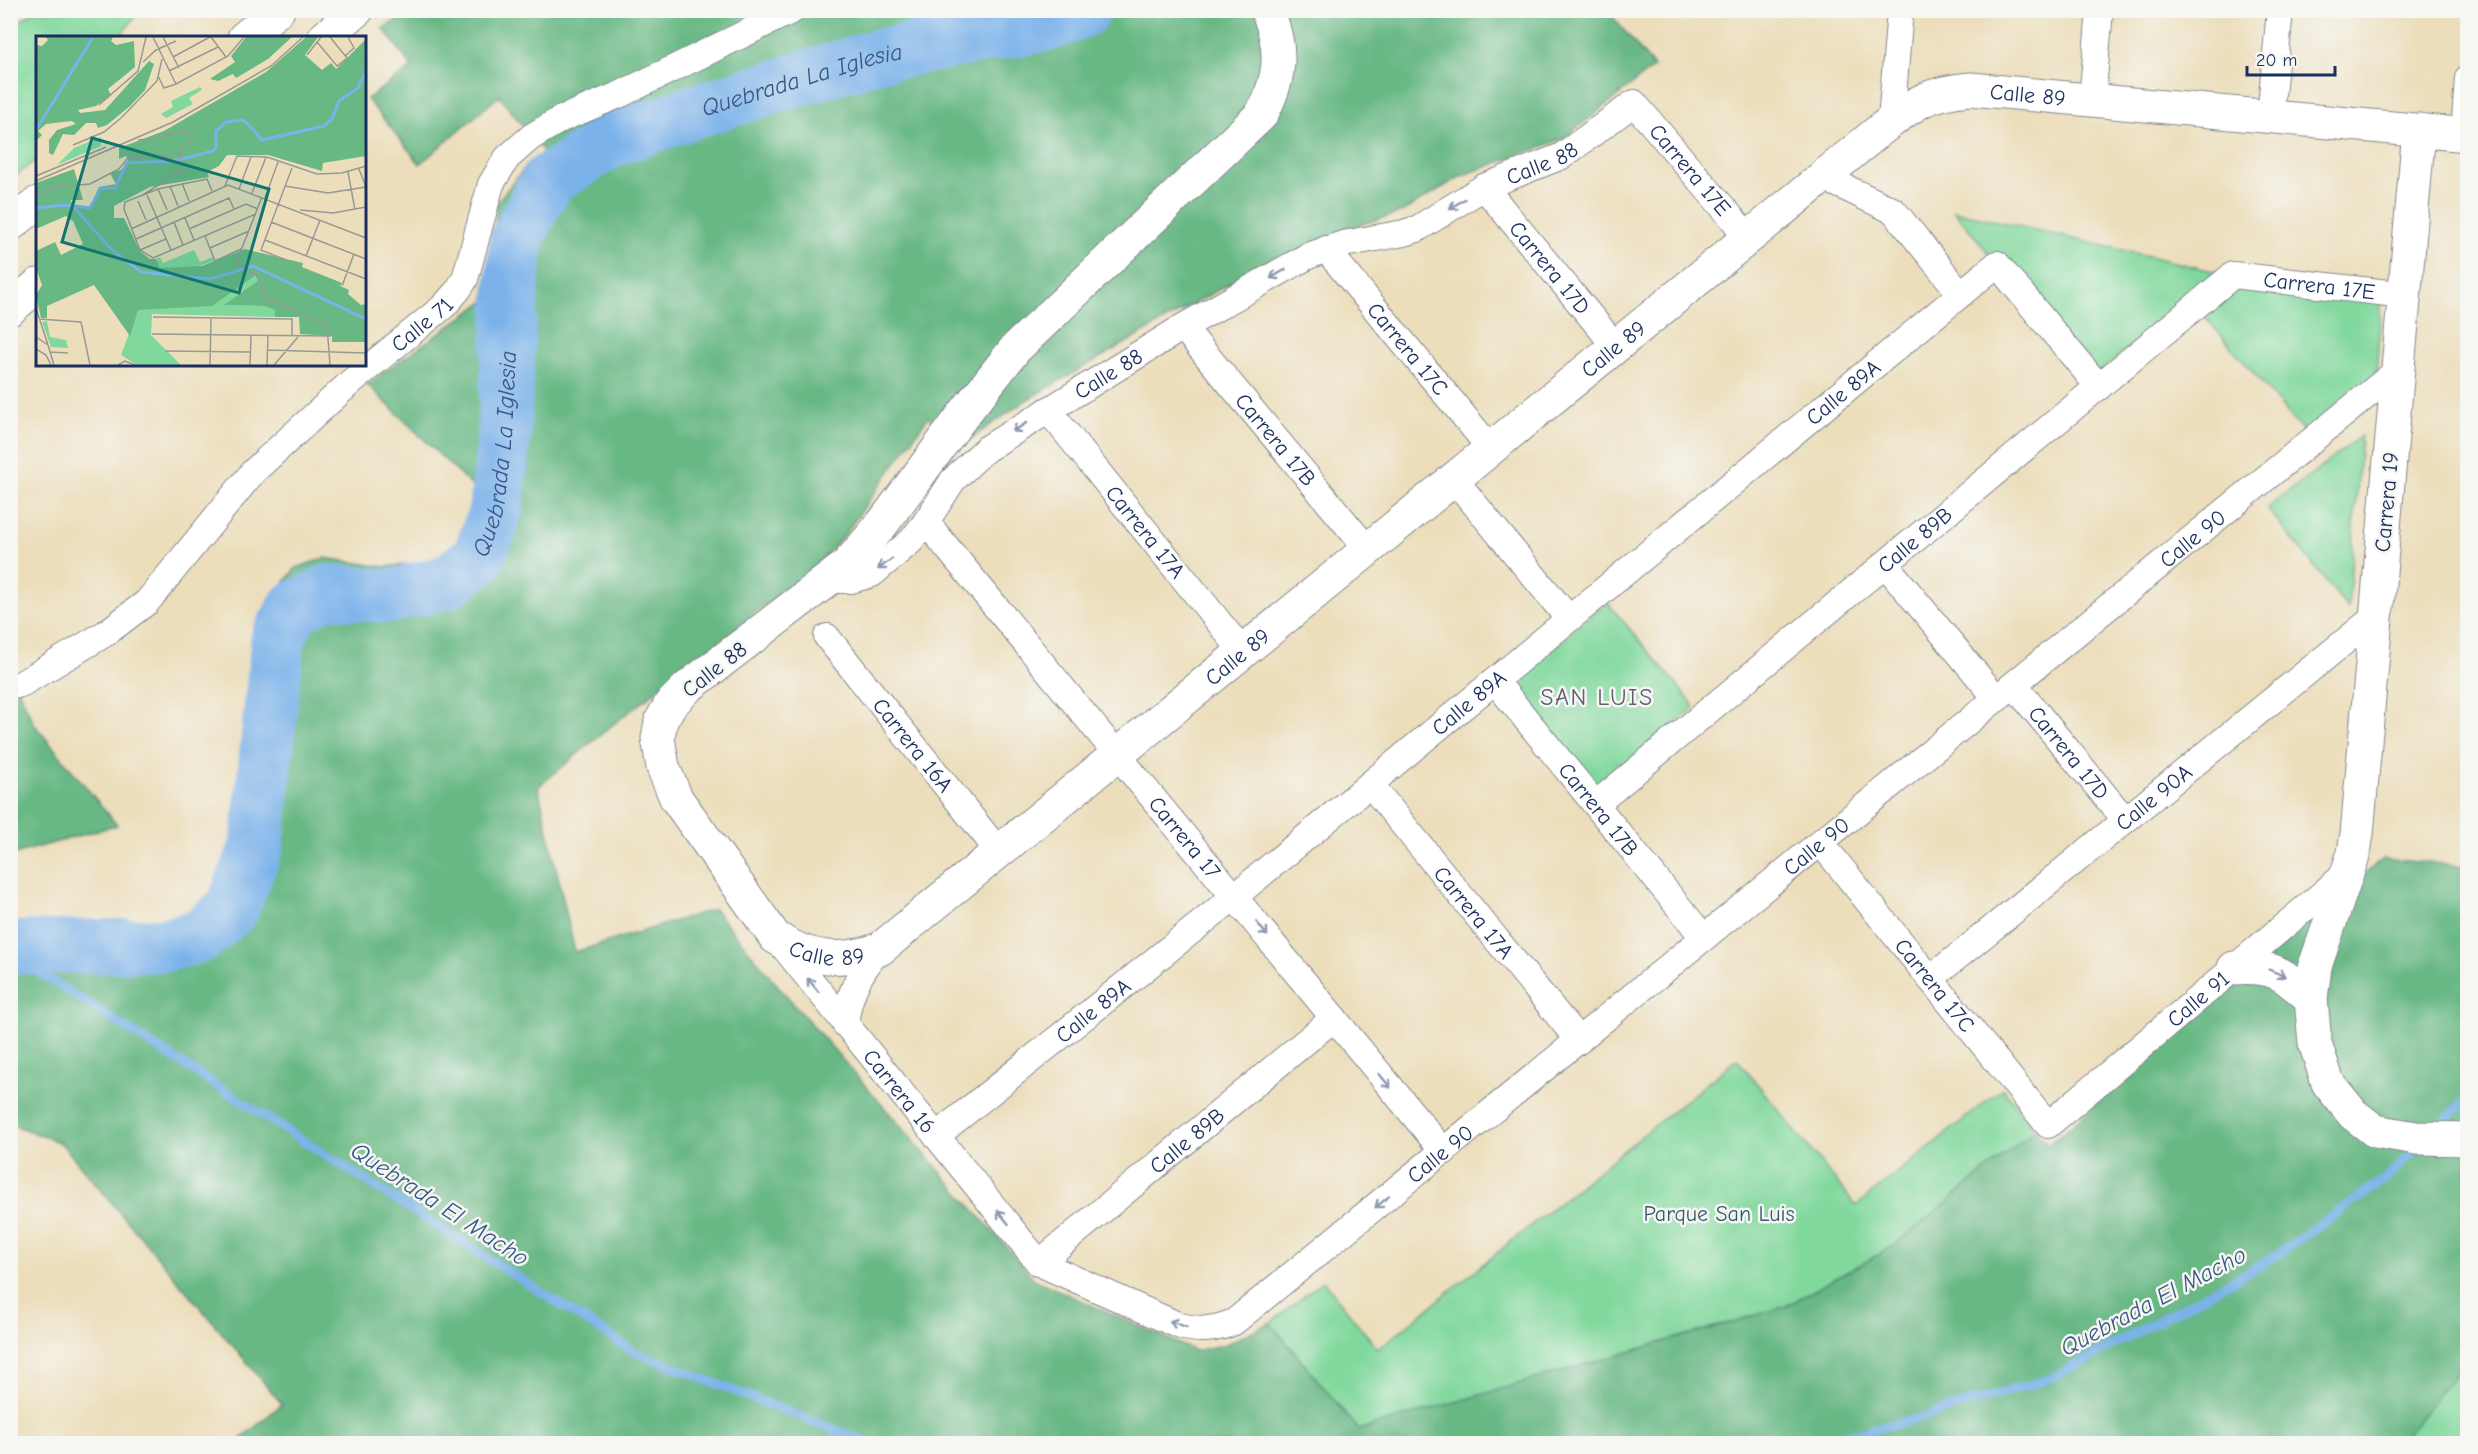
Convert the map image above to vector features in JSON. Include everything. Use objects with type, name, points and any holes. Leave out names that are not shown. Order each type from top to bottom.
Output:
[{"type":"main road","points":[[246,36],[278,10]]},
{"type":"main road","points":[[326,36],[357,10]]},
{"type":"main road","points":[[829,580],[846,565],[883,523],[1016,348],[1239,139],[1261,115],[1274,92],[1279,69],[1278,45],[1267,10]]},
{"type":"main road","name":"Calle 89","points":[[775,937],[799,951],[826,958],[862,955],[880,949],[1891,121],[1924,99],[1953,90],[1971,89],[2466,135]]},
{"type":"main road","name":"Carrera 19","points":[[2419,130],[2357,834],[2348,872],[2315,966],[2311,999],[2315,1043],[2328,1083],[2353,1114],[2375,1131],[2402,1136],[2458,1139]]},
{"type":"main road","points":[[10,225],[36,205]]},
{"type":"main road","points":[[10,309],[36,287]]},
{"type":"main road","name":"Calle 88","points":[[658,738],[661,721],[670,705],[688,687],[829,580]]},
{"type":"main road","name":"Carrera 16","points":[[658,738],[663,767],[676,798],[775,937]]},
{"type":"main road","points":[[2234,968],[2263,968],[2276,971],[2311,999]]},
{"type":"street","name":"Calle 71","points":[[10,687],[21,684],[106,633],[147,602],[253,472],[352,381],[444,306],[465,279],[491,184],[507,158],[531,137],[561,119],[621,93],[793,10]]},
{"type":"street","points":[[1891,121],[1900,10]]},
{"type":"street","points":[[2092,101],[2100,10]]},
{"type":"street","points":[[2270,117],[2280,10]]},
{"type":"street","points":[[2466,135],[2468,78]]},
{"type":"street","name":"Calle 88","points":[[829,580],[851,580],[872,574],[904,548],[926,522],[953,480],[986,449],[1183,327],[1308,256],[1343,244],[1417,229],[1484,187],[1562,156],[1634,103]]},
{"type":"street","name":"Carrera 17E","points":[[1634,103],[1749,238]]},
{"type":"street","points":[[1823,177],[1894,211],[1961,294]]},
{"type":"street","name":"Carrera 17D","points":[[1484,187],[1616,347]]},
{"type":"street","name":"Carrera 17C","points":[[1326,249],[1491,449]]},
{"type":"street","name":"Calle 89A","points":[[936,1136],[1235,896],[1997,264],[2099,387]]},
{"type":"street","name":"Carrera 17E","points":[[2233,275],[2405,295]]},
{"type":"street","name":"Calle 89B","points":[[1596,804],[2233,275]]},
{"type":"street","name":"Carrera 17B","points":[[1183,327],[1368,550]]},
{"type":"street","name":"Calle 90","points":[[1234,1323],[2398,370]]},
{"type":"street","name":"Carrera 17A","points":[[1048,410],[1243,652]]},
{"type":"street","points":[[1454,479],[1569,620]]},
{"type":"street","name":"Carrera 17","points":[[926,522],[1444,1152]]},
{"type":"street","name":"Carrera 17D","points":[[1885,564],[2126,820]]},
{"type":"street","name":"Calle 90A","points":[[1930,979],[2376,616]]},
{"type":"street","name":"Carrera 16A","points":[[827,636],[999,852]]},
{"type":"street","name":"Carrera 17B","points":[[1495,681],[1704,938]]},
{"type":"street","name":"Carrera 17A","points":[[1370,784],[1579,1041]]},
{"type":"street","name":"Carrera 17C","points":[[1821,843],[2048,1125]]},
{"type":"street","name":"Calle 91","points":[[2048,1125],[2348,872]]},
{"type":"street","name":"Carrera 16","points":[[775,937],[1040,1263],[1180,1326],[1199,1330],[1217,1329],[1234,1323]]},
{"type":"street","name":"Calle 89","points":[[845,1024],[848,1003],[855,983],[866,965],[880,949]]},
{"type":"street","name":"Calle 89B","points":[[1040,1263],[1334,1017]]},
{"type":"green space","points":[[416,10],[1608,11],[1654,67],[1563,139],[1461,176],[1402,212],[1340,231],[1232,282],[1028,399],[963,444],[928,417],[846,533],[820,562],[610,727],[538,787],[575,952],[714,909],[779,987],[1035,1280],[1195,1351],[1226,1344],[1270,1323],[1359,1430],[1784,1307],[1894,1246],[2035,1130],[2048,1145],[2383,859],[2467,866],[2467,1359],[2399,1444],[236,1443],[282,1404],[61,1143],[11,1124],[10,924],[176,921],[224,894],[242,840],[271,599],[296,568],[325,558],[385,567],[442,560],[471,538],[482,496],[367,384],[489,298],[497,202],[527,165],[544,152],[499,96],[420,164],[367,99],[412,67],[383,28]]},
{"type":"green space","points":[[34,11],[140,11],[120,36],[36,36],[36,160],[11,180],[11,28]]},
{"type":"green space","points":[[1954,211],[2217,272],[2092,379]]},
{"type":"green space","points":[[2233,275],[2382,293],[2376,377],[2305,433],[2196,306]]},
{"type":"green space","points":[[2361,436],[2348,608],[2267,508]]},
{"type":"green space","points":[[1607,602],[1695,707],[1591,792],[1504,688]]},
{"type":"green space","points":[[10,670],[34,724],[117,825],[11,855]]},
{"type":"green space","name":"Parque San Luis","points":[[1737,1059],[1856,1206],[2003,1088],[2035,1130],[1894,1246],[1784,1307],[1359,1430],[1270,1323],[1323,1281],[1378,1349]]},
{"type":"green space","points":[[2467,1359],[2467,1443],[2399,1443]]},
{"type":"waterway","name":"Quebrada La Iglesia","points":[[10,948],[165,945],[200,936],[232,909],[257,846],[278,637],[294,608],[328,591],[389,596],[447,582],[479,557],[496,509],[504,437],[510,308],[517,238],[547,181],[612,140],[692,112],[876,56],[1053,23],[1084,10]]},
{"type":"waterway","name":"Quebrada El Macho","points":[[10,954],[635,1352],[871,1444]]},
{"type":"waterway","name":"Quebrada El Macho","points":[[2435,1130],[2468,1098]]},
{"type":"waterway","name":"Quebrada El Macho","points":[[1807,1444],[1909,1421],[2052,1378],[2263,1264],[2386,1179],[2419,1146]]},
{"type":"district","name":"SAN LUIS","points":[[1597,697]]}]
